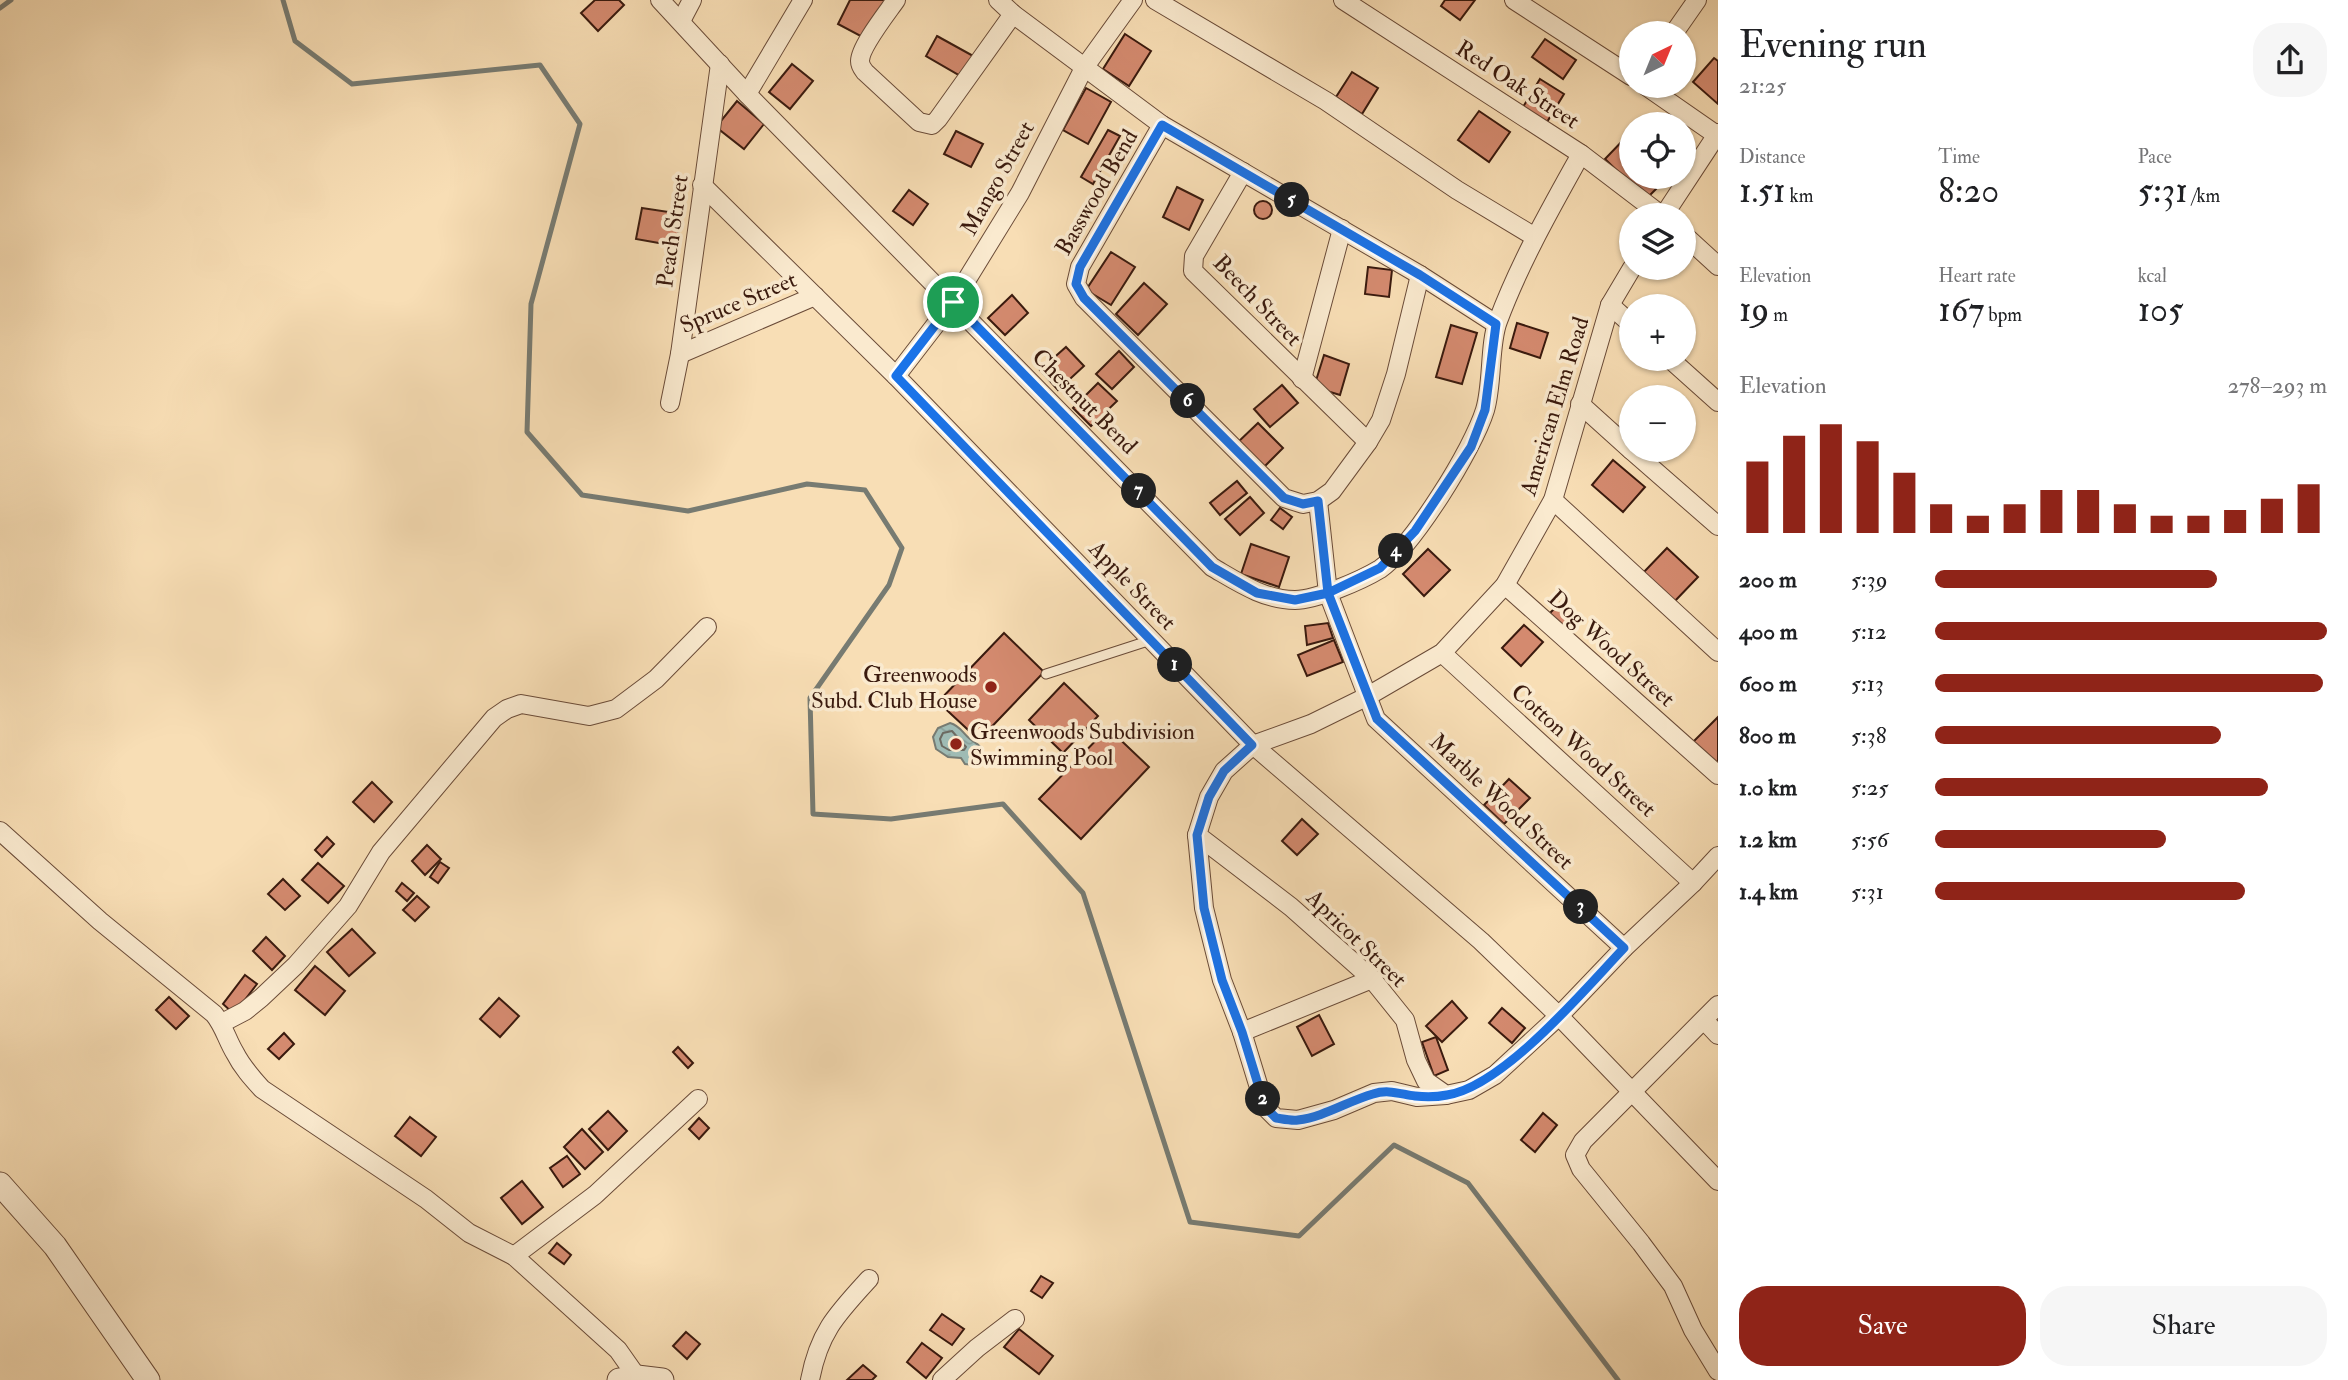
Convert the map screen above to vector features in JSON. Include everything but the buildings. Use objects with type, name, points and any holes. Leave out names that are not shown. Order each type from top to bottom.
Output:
[{"type":"street","name":"Chestnut Bend","points":[[660,0],[747,94],[1212,567],[1257,593],[1295,600],[1328,593],[1380,568],[1415,531],[1471,447],[1485,410],[1496,324],[1535,237],[1581,154]]},
{"type":"street","points":[[681,21],[692,0]]},
{"type":"street","points":[[747,94],[803,0]]},
{"type":"street","points":[[896,0],[864,49],[860,60],[865,72],[910,114],[919,122],[932,125],[1013,14]]},
{"type":"street","points":[[998,0],[1162,125],[1420,275],[1496,324]]},
{"type":"street","name":"Mango Street","points":[[896,376],[953,302],[1020,193],[1084,68],[1133,0]]},
{"type":"street","points":[[1155,0],[1326,101],[1457,190],[1535,237]]},
{"type":"street","points":[[1514,0],[1619,68]]},
{"type":"street","points":[[1681,21],[1692,2]]},
{"type":"street","name":"Red Oak Street","points":[[1354,3],[1581,154],[1646,203]]},
{"type":"street","name":"Peach Street","points":[[670,403],[680,354],[720,64]]},
{"type":"street","points":[[1664,98],[1718,134],[1670,203]]},
{"type":"street","name":"Basswood Bend","points":[[1162,125],[1080,267],[1076,275],[1079,291],[1284,498],[1303,504],[1318,501]]},
{"type":"street","name":"Beech Street","points":[[1244,172],[1194,256],[1194,271],[1368,442]]},
{"type":"street","name":"Apple Street","points":[[702,186],[896,376],[1252,745],[1481,942],[1559,1016],[1718,1181]]},
{"type":"street","points":[[1302,379],[1342,229]]},
{"type":"street","points":[[1696,246],[1718,266]]},
{"type":"street","points":[[1420,275],[1396,374],[1381,420],[1345,476],[1332,491],[1318,501],[1328,593],[1368,696],[1311,724],[1252,745],[1224,771],[1209,797],[1197,835],[1204,908],[1222,980],[1242,1032],[1265,1107],[1276,1118],[1298,1120],[1334,1110],[1374,1093],[1392,1091],[1416,1097],[1446,1096],[1469,1090],[1494,1075],[1559,1016],[1718,856]]},
{"type":"street","name":"American Elm Road","points":[[1368,696],[1442,653],[1505,585],[1553,500],[1610,305],[1625,280]]},
{"type":"street","name":"Spruce Street","points":[[680,354],[816,296]]},
{"type":"street","points":[[1610,305],[1619,313]]},
{"type":"street","points":[[1683,371],[1718,402]]},
{"type":"street","points":[[1580,404],[1619,439]]},
{"type":"street","points":[[1645,462],[1718,526]]},
{"type":"street","points":[[1553,500],[1718,652]]},
{"type":"street","name":"Dog Wood Street","points":[[1505,585],[1718,775]]},
{"type":"street","points":[[222,1023],[245,1012],[296,965],[348,906],[381,852],[494,718],[521,704],[589,716],[616,709],[656,679],[707,627]]},
{"type":"street","name":"Cotton Wood Street","points":[[1442,653],[1693,883]]},
{"type":"street","name":"Marble Wood Street","points":[[1368,696],[1377,719],[1624,948]]},
{"type":"street","points":[[0,831],[100,921],[205,1005],[222,1023],[246,1072],[262,1089],[415,1192],[469,1233],[514,1256],[618,1350],[628,1379],[662,1380]]},
{"type":"street","name":"Apricot Street","points":[[1197,835],[1291,907],[1372,979],[1405,1020],[1416,1060],[1426,1081],[1446,1096]]},
{"type":"street","points":[[1242,1032],[1372,979]]},
{"type":"street","points":[[1718,1005],[1583,1141],[1575,1155],[1581,1169],[1673,1286],[1693,1330],[1718,1371]]},
{"type":"street","points":[[1704,1020],[1718,1035]]},
{"type":"street","points":[[514,1256],[595,1195],[698,1099]]},
{"type":"street","points":[[0,1184],[55,1246],[148,1380]]},
{"type":"street","points":[[810,1380],[821,1339],[842,1308],[869,1279]]},
{"type":"street","points":[[942,1380],[976,1348],[1015,1319]]},
{"type":"lane","points":[[1046,674],[1152,640]]},
{"type":"water","name":"Greenwoods Subdivision Swimming Pool","points":[[950,723],[982,748],[981,760],[974,765],[965,764],[961,758],[948,757],[936,749],[933,737],[938,728]]},
{"type":"waterway","points":[[0,8],[11,0]]},
{"type":"waterway","points":[[283,0],[295,41],[352,84],[540,65],[580,124],[531,304],[527,432],[582,495],[688,511],[807,484],[865,490],[902,548],[889,585],[810,698],[813,814],[891,819],[1003,804],[1083,893],[1190,1222],[1299,1236],[1394,1145],[1468,1183],[1618,1380]]},
{"type":"place","name":"Greenwoods Subd. Club House","points":[[991,687]]},
{"type":"place","name":"Greenwoods Subdivision Swimming Pool","points":[[956,744]]},
{"type":"route","points":[[953,302],[896,376],[1252,745],[1224,771],[1209,797],[1197,835],[1204,908],[1222,980],[1242,1032],[1265,1107],[1276,1118],[1298,1120],[1334,1110],[1374,1093],[1392,1091],[1416,1097],[1446,1096],[1469,1090],[1494,1075],[1559,1016],[1624,948],[1377,719],[1328,593],[1380,568],[1415,531],[1471,447],[1485,410],[1496,324],[1420,275],[1162,125],[1080,267],[1076,284],[1084,298],[1284,498],[1303,504],[1318,501],[1328,593],[1295,600],[1257,593],[1212,567],[953,302]]}]
